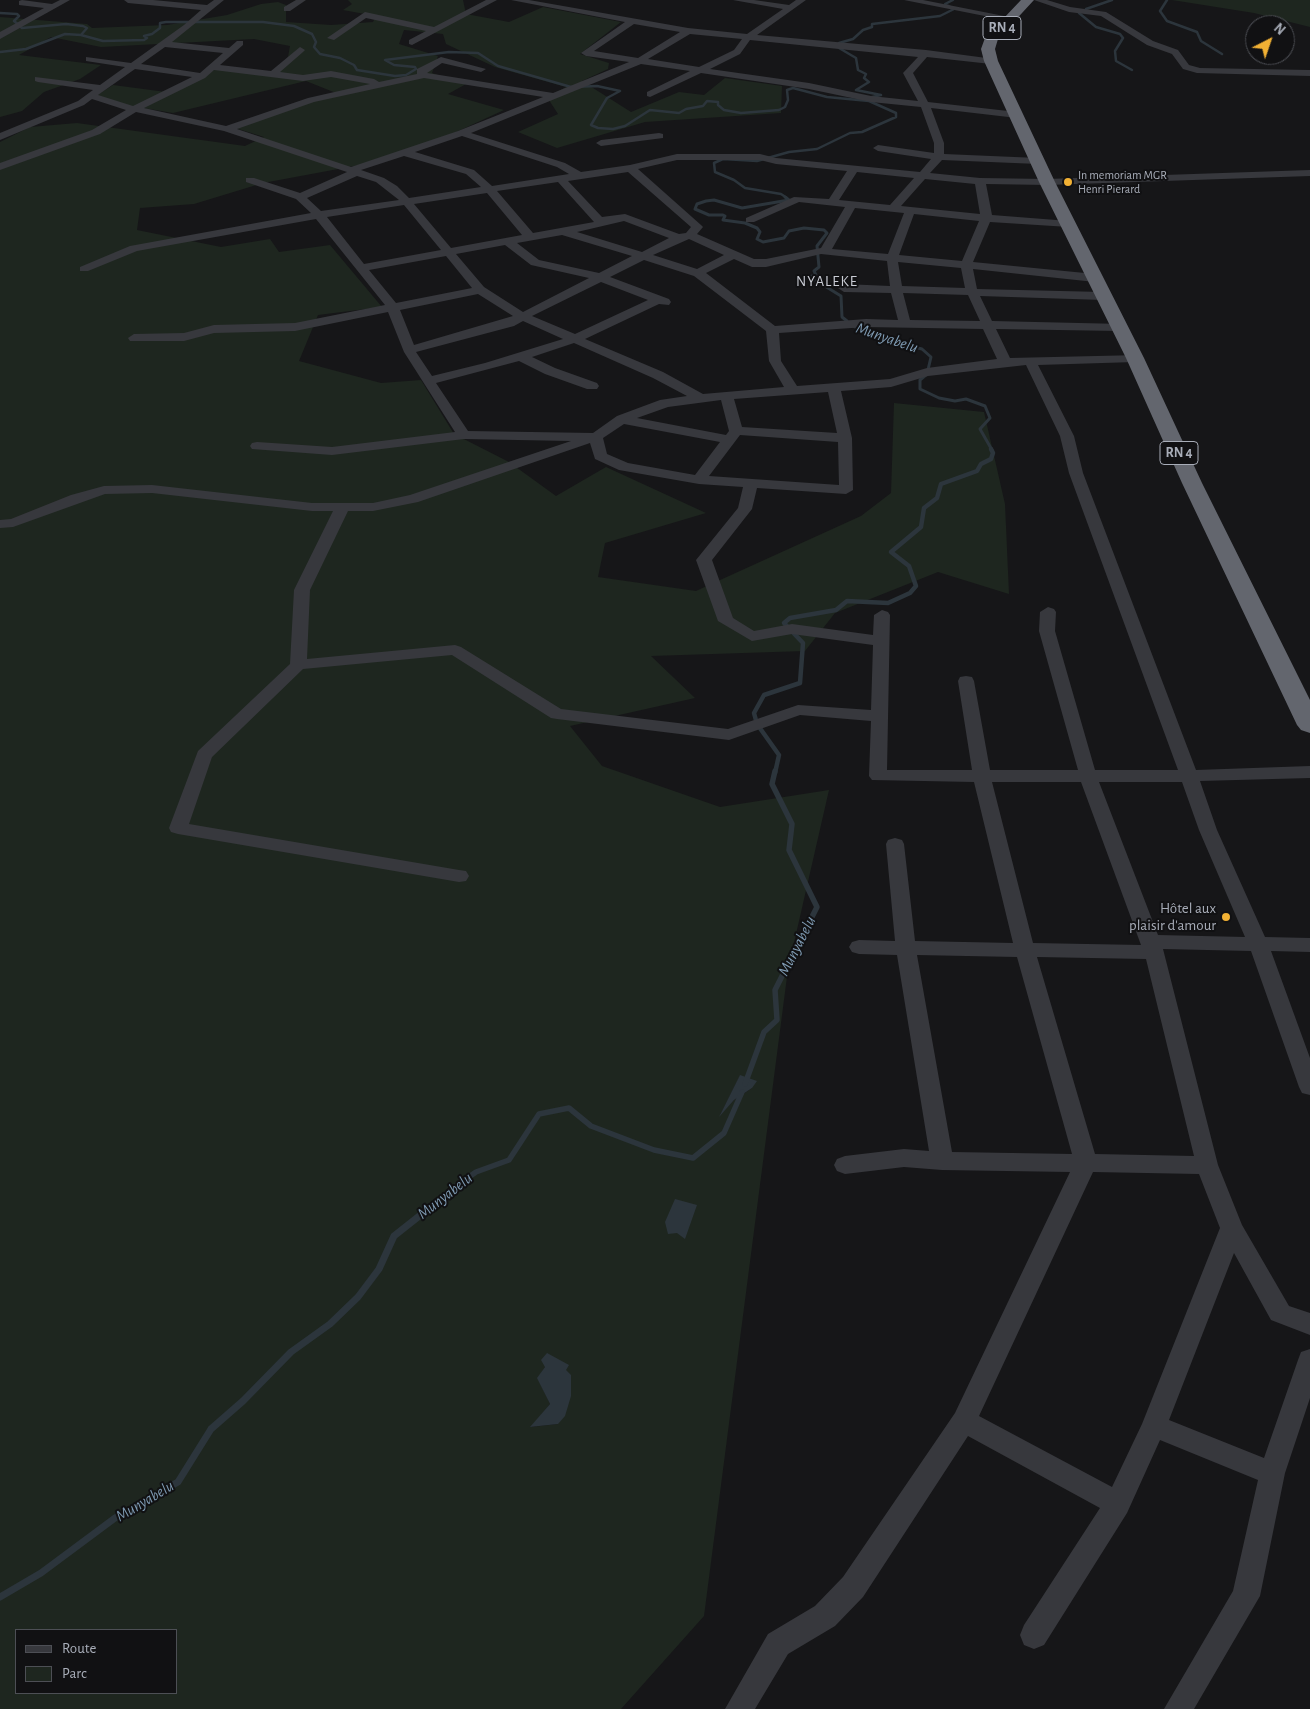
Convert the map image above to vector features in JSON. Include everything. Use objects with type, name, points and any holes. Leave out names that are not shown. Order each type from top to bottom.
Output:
[{"type":"highway","name":"RN 4","points":[[1028,0],[992,38],[988,49],[991,61],[1047,182],[1135,358],[1192,483],[1310,725]]},
{"type":"street","points":[[26,0],[22,3],[54,7]]},
{"type":"street","points":[[0,36],[66,0]]},
{"type":"street","points":[[128,0],[207,8]]},
{"type":"street","points":[[0,137],[81,103],[134,66],[207,8],[220,0]]},
{"type":"street","points":[[287,9],[302,0]]},
{"type":"street","points":[[412,42],[493,0]]},
{"type":"street","points":[[514,0],[688,31],[747,38],[926,53],[991,61]]},
{"type":"street","points":[[737,0],[790,8]]},
{"type":"street","points":[[650,94],[738,52],[747,38],[802,0]]},
{"type":"street","points":[[908,0],[1010,18]]},
{"type":"street","points":[[1038,0],[1103,14],[1150,43],[1175,52],[1186,67],[1200,71],[1310,73]]},
{"type":"street","points":[[331,38],[365,15],[434,30]]},
{"type":"street","points":[[631,22],[586,53],[809,86],[868,99],[1017,115]]},
{"type":"street","points":[[300,197],[354,171],[402,152],[462,133],[638,62],[688,31]]},
{"type":"street","points":[[0,167],[96,132],[134,109],[202,76],[240,43]]},
{"type":"street","points":[[163,44],[231,51]]},
{"type":"street","points":[[274,74],[300,50]]},
{"type":"street","points":[[892,209],[938,158],[939,143],[926,106],[908,73],[926,53]]},
{"type":"street","points":[[89,59],[202,76]]},
{"type":"street","points":[[424,75],[420,71],[441,60],[481,69]]},
{"type":"street","points":[[212,67],[303,78],[330,74],[382,84]]},
{"type":"street","points":[[227,128],[311,100],[424,75],[482,86],[532,90],[554,96]]},
{"type":"street","points":[[482,86],[500,78]]},
{"type":"street","points":[[38,79],[102,88]]},
{"type":"street","points":[[91,96],[134,109],[227,128],[380,180],[393,188],[407,202],[446,252],[480,290],[521,316],[658,375],[700,398]]},
{"type":"street","points":[[651,126],[668,146]]},
{"type":"street","points":[[462,133],[561,165],[578,175]]},
{"type":"street","points":[[601,144],[668,146],[764,159],[980,181],[1047,182],[1310,173]]},
{"type":"street","points":[[84,269],[134,248],[319,215],[630,168],[668,146]]},
{"type":"street","points":[[878,148],[938,158],[1038,161]]},
{"type":"street","points":[[402,152],[470,172],[490,190],[530,237]]},
{"type":"street","points":[[410,350],[510,323],[684,236],[698,227],[630,168]]},
{"type":"street","points":[[832,202],[842,179],[854,168]]},
{"type":"street","points":[[361,268],[602,224],[560,178]]},
{"type":"street","points":[[250,180],[300,197],[319,215],[393,308],[410,350],[431,380],[464,435]]},
{"type":"street","points":[[980,181],[986,207],[986,218],[966,265],[972,292],[985,324],[1005,362]]},
{"type":"street","points":[[750,220],[798,198],[910,211],[1069,224]]},
{"type":"street","points":[[820,251],[852,204]]},
{"type":"street","points":[[905,324],[896,290],[892,258],[910,211]]},
{"type":"street","points":[[599,221],[625,217],[684,236],[752,263],[766,263],[820,251],[966,265],[1099,287]]},
{"type":"street","points":[[228,218],[239,230]]},
{"type":"street","points":[[562,231],[640,257],[698,273],[772,330],[866,323],[1119,327]]},
{"type":"street","points":[[507,241],[535,263],[599,277],[664,302]]},
{"type":"street","points":[[698,273],[733,255]]},
{"type":"street","points":[[844,288],[972,292],[1099,287]]},
{"type":"street","points":[[134,338],[184,337],[214,329],[295,327],[480,290]]},
{"type":"street","points":[[431,380],[520,356],[575,338],[664,302]]},
{"type":"street","points":[[772,330],[774,362],[792,390]]},
{"type":"street","points":[[520,356],[550,371],[592,386]]},
{"type":"street","points":[[0,524],[13,523],[76,498],[104,490],[152,489],[312,507],[374,507],[413,499],[596,437],[622,420],[665,403],[700,398],[891,383],[927,372],[1005,362],[1135,358]]},
{"type":"street","points":[[1030,361],[1067,436],[1076,474],[1190,776],[1208,830],[1258,943],[1310,1088]]},
{"type":"street","points":[[596,437],[600,456],[624,467],[699,480],[846,490],[845,438],[834,388]]},
{"type":"street","points":[[699,480],[733,435],[726,396]]},
{"type":"street","points":[[622,420],[733,435],[845,438]]},
{"type":"street","points":[[256,446],[332,451],[464,435],[596,437]]},
{"type":"street","points":[[751,485],[745,509],[704,560],[726,621],[752,636],[789,629],[881,641]]},
{"type":"street","points":[[298,665],[302,590],[342,508]]},
{"type":"street","points":[[1048,612],[1047,630],[1088,776],[1152,947],[1207,1165],[1232,1228],[1280,1313],[1310,1324]]},
{"type":"street","points":[[882,615],[878,776],[1190,776],[1310,772]]},
{"type":"street","points":[[459,876],[178,828],[204,755],[298,665],[455,650],[557,714],[728,735],[798,710],[880,716]]},
{"type":"street","points":[[739,1709],[778,1644],[825,1616],[854,1587],[964,1422],[1086,1164],[1025,951],[982,776],[966,681]]},
{"type":"street","points":[[895,844],[906,948],[942,1161]]},
{"type":"street","points":[[858,947],[1025,951],[1258,943],[1310,945]]},
{"type":"street","points":[[845,1165],[904,1158],[942,1161],[1207,1165]]},
{"type":"street","points":[[1034,1635],[1118,1504],[1154,1426],[1232,1228]]},
{"type":"street","points":[[1178,1709],[1246,1596],[1272,1473],[1309,1371]]},
{"type":"street","points":[[964,1422],[1118,1504]]},
{"type":"street","points":[[1154,1426],[1272,1473]]},
{"type":"green space","points":[[348,0],[463,0],[466,14],[509,22],[543,7],[621,22],[580,54],[609,63],[608,69],[582,81],[631,112],[679,92],[704,95],[725,78],[782,86],[781,113],[645,122],[557,148],[518,132],[558,114],[547,97],[566,87],[495,67],[446,44],[443,34],[404,30],[399,44],[438,56],[432,73],[466,84],[448,94],[504,110],[454,133],[365,164],[263,183],[194,204],[140,208],[137,230],[221,247],[270,239],[279,252],[330,245],[382,307],[318,315],[299,361],[381,383],[421,380],[454,434],[509,462],[556,496],[606,467],[706,513],[605,543],[598,577],[696,591],[861,516],[891,493],[894,403],[984,412],[1005,504],[1009,594],[938,572],[835,613],[805,651],[651,656],[695,698],[570,726],[602,766],[720,807],[829,790],[788,969],[704,1616],[621,1709],[0,1709],[0,142],[30,127],[77,123],[245,146],[264,137],[232,127],[336,93],[306,81],[173,113],[120,104],[96,96],[113,85],[166,92],[220,67],[277,74],[288,57],[290,46],[254,39],[101,47],[51,37],[19,55],[101,65],[80,79],[44,92],[22,111],[0,117],[0,17],[87,24],[92,28],[167,25],[227,15],[261,4],[278,2],[286,5],[286,22],[331,25],[373,22],[376,16],[343,10],[352,4]],"holes":[[[740,1076],[752,1088],[734,1100],[720,1115]],[[545,1367],[558,1424],[531,1427],[550,1404],[538,1378]]]},
{"type":"green space","points":[[1172,0],[1310,0],[1310,27],[1295,23],[1295,15],[1262,15]]},
{"type":"shaded area","points":[[740,1075],[757,1081],[752,1088],[734,1100],[719,1117]]},
{"type":"shaded area","points":[[675,1199],[697,1205],[685,1239],[677,1233],[668,1234],[665,1222]]},
{"type":"shaded area","points":[[547,1353],[569,1365],[566,1370],[571,1375],[571,1396],[565,1416],[558,1424],[530,1427],[550,1404],[537,1378],[545,1367],[541,1360]]},
{"type":"waterway","name":"Munyabelu","points":[[869,101],[868,98],[881,95],[856,90],[869,82],[864,78],[866,74],[858,70],[856,58],[839,48],[839,43],[853,39],[863,30],[872,27],[872,24],[940,16],[954,9],[945,4],[953,0]]},
{"type":"waterway","points":[[1086,9],[1112,0]]},
{"type":"waterway","points":[[1167,0],[1160,11],[1167,21],[1197,32],[1201,41],[1222,54]]},
{"type":"waterway","points":[[1083,11],[1079,13],[1096,27],[1120,34],[1123,38],[1115,51],[1116,61],[1132,70]]},
{"type":"waterway","points":[[0,13],[17,14],[19,16],[14,21],[22,28],[66,24],[87,28],[81,35]]},
{"type":"waterway","points":[[81,35],[103,41],[144,40],[147,38],[144,36],[152,34],[160,28],[160,23],[166,22],[263,22],[294,26],[312,34],[316,42],[314,47],[320,54],[340,58],[354,65],[357,70],[395,76],[406,75],[416,69],[415,67],[394,65],[385,60],[449,52],[478,53],[498,66],[571,87],[597,86],[620,91],[607,98],[591,125],[598,128],[613,129],[625,126],[650,110],[679,113],[686,109],[703,106],[707,101],[718,102],[718,105],[724,110],[741,113],[779,110],[785,107],[788,100],[787,90],[793,88],[827,97],[869,101]]},
{"type":"waterway","points":[[0,52],[26,49],[65,34],[81,35]]},
{"type":"waterway","name":"Munyabelu","points":[[787,198],[781,194],[745,188],[734,180],[715,172],[714,163],[723,159],[757,161],[789,152],[817,149],[850,133],[862,132],[896,117],[896,113],[869,101]]},
{"type":"waterway","name":"Munyabelu","points":[[785,197],[789,200],[742,208],[714,200],[706,201],[697,204],[695,209],[709,215],[723,215],[725,216],[723,220],[745,223],[757,228],[760,232],[757,239],[763,242],[784,238],[789,231],[804,228],[824,230],[827,233],[817,246],[819,267],[814,271],[816,275],[805,278],[815,280],[841,296],[842,317],[847,321],[846,324],[884,336],[889,341],[922,349],[931,357],[927,374],[920,380],[920,389],[939,398],[955,401],[966,399],[985,406],[990,418],[980,429],[992,450]]},
{"type":"waterway","name":"Munyabelu","points":[[775,773],[779,755],[757,724],[754,713],[764,695],[800,683],[803,643],[784,623],[790,618],[836,610],[847,601],[888,603],[910,593],[916,586],[909,566],[891,552],[921,527],[924,508],[937,498],[941,484],[977,471],[981,464],[991,459],[993,453],[991,449]]},
{"type":"waterway","name":"Munyabelu","points":[[745,1084],[764,1032],[777,1020],[775,990],[817,907],[789,850],[792,824],[772,784],[775,771]]},
{"type":"waterway","name":"Munyabelu","points":[[459,1184],[476,1172],[509,1160],[539,1114],[569,1108],[591,1126],[654,1150],[693,1158],[724,1133],[742,1092]]},
{"type":"waterway","name":"Munyabelu","points":[[0,1597],[41,1573],[115,1518],[178,1482],[211,1429],[243,1401],[291,1352],[330,1324],[358,1297],[379,1269],[394,1236],[461,1183]]},
{"type":"place","name":"In memoriam MGR Henri Pierard","points":[[1068,182]]},
{"type":"place","name":"Hôtel aux plaisir d'amour","points":[[1226,917]]},
{"type":"district","name":"NYALEKE","points":[[827,281]]}]
